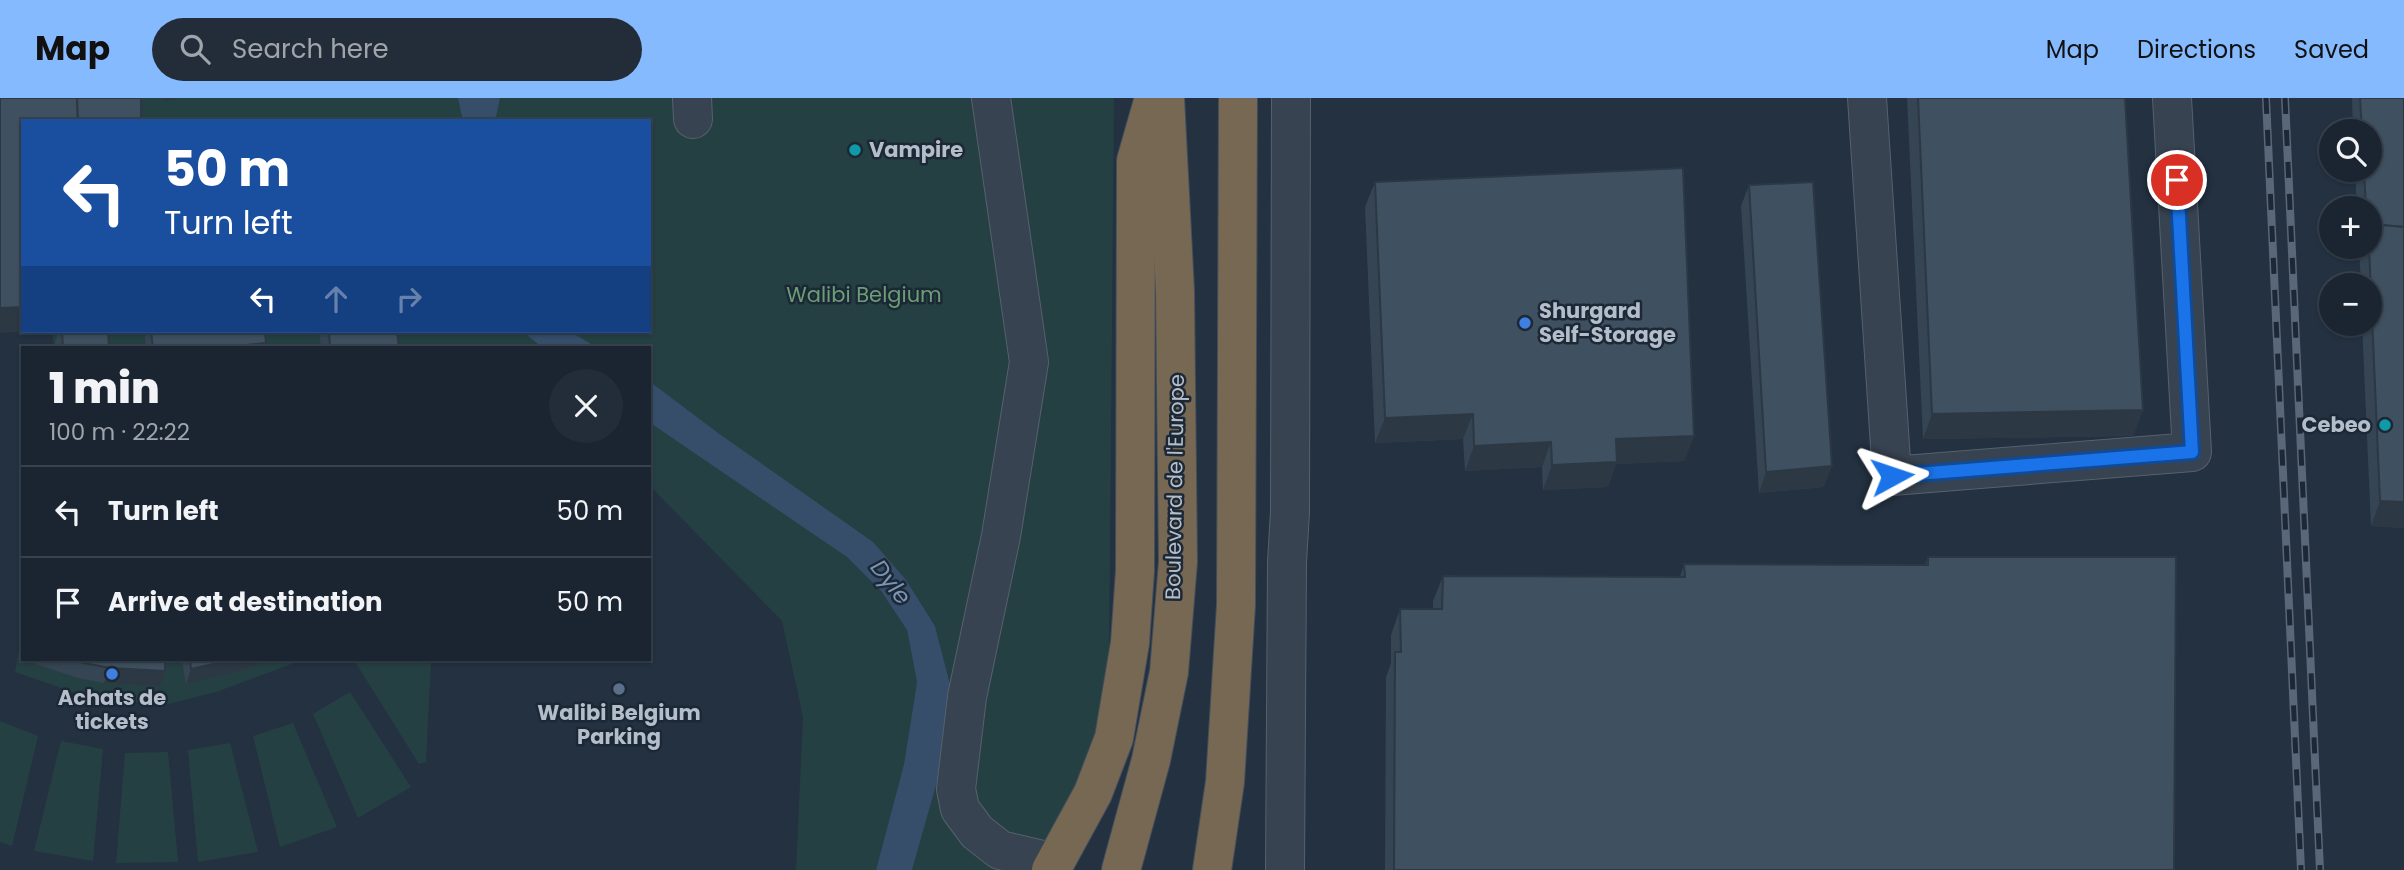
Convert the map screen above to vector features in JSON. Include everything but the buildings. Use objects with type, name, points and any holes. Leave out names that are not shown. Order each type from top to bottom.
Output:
[{"type":"highway","points":[[1053,866],[1093,793],[1114,738],[1130,643],[1135,571],[1136,161],[1154,98]]},
{"type":"highway","name":"Boulevard de l'Europe","points":[[1121,870],[1151,760],[1169,672],[1178,562],[1175,290],[1166,98]]},
{"type":"highway","points":[[1212,870],[1225,782],[1236,605],[1238,98]]},
{"type":"street","points":[[991,98],[1029,362],[1001,536],[967,697],[956,789],[960,809],[977,832],[1000,850],[1053,866]]},
{"type":"street","points":[[1285,870],[1287,562],[1290,512],[1290,98]]},
{"type":"street","points":[[1867,98],[1892,476],[2192,452],[2172,98]]},
{"type":"green space","name":"Walibi Belgium","points":[[66,98],[1114,98],[1109,662],[1102,725],[1042,870],[912,870],[939,775],[950,684],[935,626],[906,580],[755,493],[847,557],[881,591],[907,630],[917,682],[904,764],[876,870],[796,870],[803,717],[782,621],[651,487],[651,346],[54,346],[52,333],[651,333],[651,119],[67,119]]},
{"type":"green space","points":[[21,639],[21,661],[299,661],[219,691],[165,705],[87,697],[15,672]]},
{"type":"green space","points":[[355,661],[431,661],[426,762],[419,764]]},
{"type":"green space","points":[[350,692],[411,787],[358,818],[313,714]]},
{"type":"green space","points":[[0,721],[38,736],[12,846],[0,842]]},
{"type":"green space","points":[[293,723],[337,827],[280,847],[253,736]]},
{"type":"green space","points":[[61,741],[103,749],[93,861],[34,851]]},
{"type":"green space","points":[[230,743],[258,852],[198,862],[188,750]]},
{"type":"green space","points":[[168,752],[178,862],[116,863],[125,753]]},
{"type":"water","points":[[458,98],[500,98],[495,119],[463,119]]},
{"type":"water","points":[[524,333],[572,333],[595,346],[541,346]]},
{"type":"water","name":"Dyle","points":[[651,383],[873,542],[906,580],[935,626],[950,684],[939,775],[912,870],[876,870],[904,764],[917,682],[907,630],[881,591],[847,557],[651,423]]},
{"type":"railway","points":[[2266,98],[2301,870]]},
{"type":"railway","points":[[2285,98],[2320,870]]},
{"type":"place","name":"Vampire","points":[[855,150]]},
{"type":"place","name":"Shurgard Self-Storage","points":[[1525,323]]},
{"type":"place","name":"Cebeo","points":[[2385,425]]},
{"type":"place","name":"Achats de tickets","points":[[112,674]]},
{"type":"place","name":"Walibi Belgium Parking","points":[[619,689]]},
{"type":"route","points":[[1892,476],[2192,452],[2177,180]]}]
